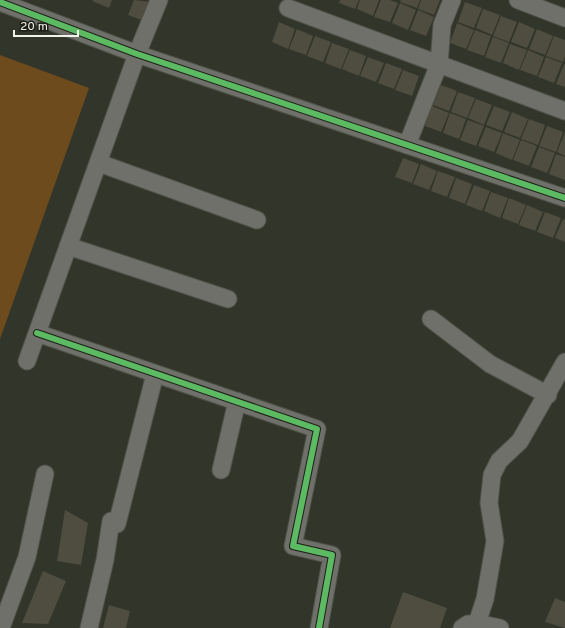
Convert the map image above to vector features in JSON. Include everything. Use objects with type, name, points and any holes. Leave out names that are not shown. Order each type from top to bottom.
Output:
[{"type":"street","points":[[27,361],[137,54],[159,0]]},
{"type":"street","points":[[407,145],[439,64],[442,25],[452,0]]},
{"type":"street","points":[[518,0],[565,18]]},
{"type":"street","points":[[0,2],[137,54],[565,198]]},
{"type":"street","points":[[288,8],[565,111]]},
{"type":"street","points":[[99,163],[257,220]]},
{"type":"street","points":[[68,246],[228,299]]},
{"type":"street","points":[[431,319],[490,364],[548,395]]},
{"type":"street","points":[[37,334],[317,429],[293,546],[332,555],[319,628]]},
{"type":"street","points":[[500,628],[470,626],[485,599],[495,541],[489,502],[492,475],[498,461],[520,441],[548,395],[565,362]]},
{"type":"street","points":[[89,628],[114,522],[155,374]]},
{"type":"street","points":[[221,470],[237,401]]},
{"type":"street","points":[[1,628],[27,557],[44,474]]},
{"type":"shaded area","points":[[0,55],[89,88],[0,339]]},
{"type":"building","points":[[112,0],[109,8],[92,1]]},
{"type":"building","points":[[134,0],[152,2],[144,21],[128,15]]},
{"type":"building","points":[[340,0],[359,0],[355,9],[339,3]]},
{"type":"building","points":[[360,0],[379,0],[373,16],[357,9]]},
{"type":"building","points":[[381,0],[390,0],[398,3],[390,22],[374,17]]},
{"type":"building","points":[[401,0],[420,0],[417,8],[400,2]]},
{"type":"building","points":[[421,0],[440,0],[434,15],[418,9]]},
{"type":"building","points":[[465,2],[482,8],[474,28],[458,22]]},
{"type":"building","points":[[400,3],[416,10],[408,30],[392,23]]},
{"type":"building","points":[[483,9],[500,15],[492,35],[476,28]]},
{"type":"building","points":[[418,10],[434,17],[426,36],[410,30]]},
{"type":"building","points":[[501,16],[517,22],[509,42],[493,36]]},
{"type":"building","points":[[279,22],[295,29],[288,49],[272,42]]},
{"type":"building","points":[[519,22],[535,29],[527,48],[511,42]]},
{"type":"building","points":[[457,23],[474,30],[466,49],[450,43]]},
{"type":"building","points":[[297,29],[313,36],[306,55],[289,49]]},
{"type":"building","points":[[537,29],[553,36],[545,55],[529,49]]},
{"type":"building","points":[[475,30],[491,36],[484,56],[467,50]]},
{"type":"building","points":[[315,36],[331,42],[323,62],[307,56]]},
{"type":"building","points":[[554,36],[565,40],[565,56],[563,62],[546,56]]},
{"type":"building","points":[[493,37],[509,43],[501,63],[485,57]]},
{"type":"building","points":[[332,43],[349,49],[341,69],[325,63]]},
{"type":"building","points":[[510,44],[527,50],[519,70],[503,63]]},
{"type":"building","points":[[350,50],[366,56],[359,76],[342,69]]},
{"type":"building","points":[[528,50],[544,57],[537,76],[520,70]]},
{"type":"building","points":[[368,57],[384,63],[376,82],[360,76]]},
{"type":"building","points":[[546,57],[562,63],[554,83],[538,77]]},
{"type":"building","points":[[386,63],[402,69],[394,89],[378,83]]},
{"type":"building","points":[[564,64],[565,65],[565,87],[556,84]]},
{"type":"building","points":[[403,70],[419,76],[412,96],[395,90]]},
{"type":"building","points":[[441,85],[457,91],[449,111],[433,105]]},
{"type":"building","points":[[458,92],[475,98],[467,118],[451,112]]},
{"type":"building","points":[[476,99],[492,105],[484,125],[468,118]]},
{"type":"building","points":[[432,106],[449,113],[441,132],[425,126]]},
{"type":"building","points":[[494,106],[510,112],[502,131],[486,125]]},
{"type":"building","points":[[512,112],[528,119],[520,138],[504,132]]},
{"type":"building","points":[[450,113],[466,119],[459,139],[443,133]]},
{"type":"building","points":[[529,119],[545,125],[538,145],[521,139]]},
{"type":"building","points":[[468,120],[484,126],[476,146],[460,140]]},
{"type":"building","points":[[547,126],[563,132],[556,152],[539,146]]},
{"type":"building","points":[[486,127],[502,133],[494,152],[478,146]]},
{"type":"building","points":[[565,132],[565,156],[557,152]]},
{"type":"building","points":[[503,133],[520,140],[512,160],[496,153]]},
{"type":"building","points":[[521,140],[537,146],[529,166],[513,160]]},
{"type":"building","points":[[539,147],[555,153],[547,173],[531,167]]},
{"type":"building","points":[[556,154],[565,157],[565,180],[549,174]]},
{"type":"building","points":[[403,158],[419,164],[412,183],[395,177]]},
{"type":"building","points":[[421,164],[437,171],[429,190],[413,184]]},
{"type":"building","points":[[438,171],[455,177],[447,197],[431,191]]},
{"type":"building","points":[[456,178],[472,184],[465,204],[449,198]]},
{"type":"building","points":[[474,185],[490,191],[482,211],[466,205]]},
{"type":"building","points":[[491,192],[508,198],[500,218],[484,211]]},
{"type":"building","points":[[509,198],[526,205],[518,224],[502,218]]},
{"type":"building","points":[[527,205],[543,212],[535,231],[519,225]]},
{"type":"building","points":[[545,212],[561,218],[553,238],[537,232]]},
{"type":"building","points":[[563,219],[565,220],[565,242],[555,238]]},
{"type":"building","points":[[65,510],[88,523],[81,565],[57,561]]},
{"type":"building","points":[[43,571],[66,581],[48,624],[22,623]]},
{"type":"building","points":[[403,592],[447,608],[440,628],[390,628]]},
{"type":"building","points":[[555,598],[565,602],[565,628],[545,622]]},
{"type":"building","points":[[109,605],[130,611],[126,628],[103,628]]},
{"type":"cycle path","points":[[0,2],[137,54],[565,198]]},
{"type":"cycle path","points":[[37,333],[317,429],[293,546],[332,555],[319,628]]}]
